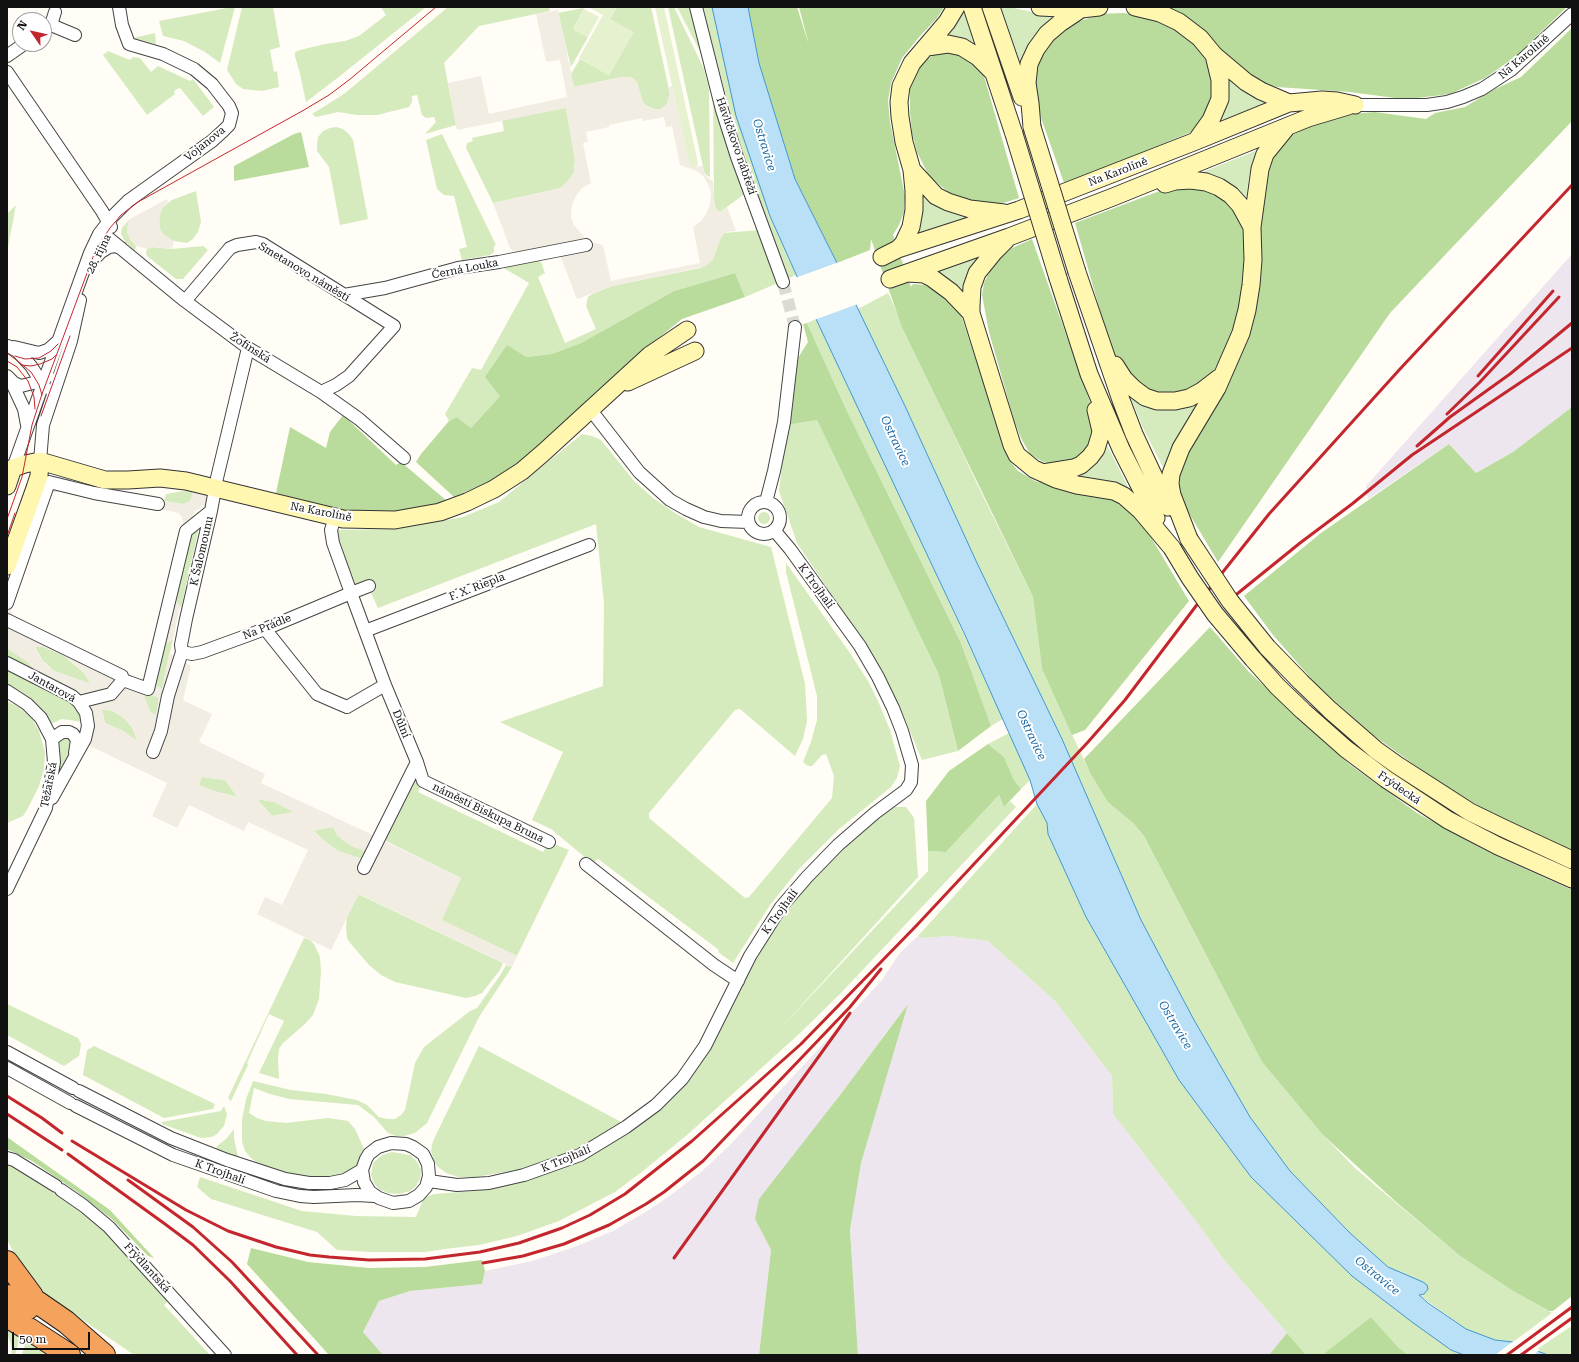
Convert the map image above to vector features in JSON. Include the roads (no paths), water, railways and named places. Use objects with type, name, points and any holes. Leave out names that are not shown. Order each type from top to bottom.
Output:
[{"type":"highway","points":[[7,1262],[27,1313],[101,1355]]},
{"type":"highway","points":[[7,1296],[27,1313],[69,1355]]},
{"type":"highway","points":[[27,1313],[66,1322],[104,1355]]},
{"type":"main road","points":[[898,249],[905,241],[912,221],[914,191],[912,170],[902,132],[899,113],[903,80],[909,67],[950,19],[956,7]]},
{"type":"main road","points":[[972,7],[996,77],[1089,374],[1127,461],[1168,543]]},
{"type":"main road","points":[[990,7],[1014,71],[1094,324],[1134,434],[1169,509],[1186,534]]},
{"type":"main road","points":[[1040,7],[1081,10],[1099,7]]},
{"type":"main road","points":[[1135,7],[1160,13],[1179,22],[1200,38],[1214,55],[1253,87],[1289,103]]},
{"type":"main road","points":[[1032,128],[1027,83],[1029,64],[1036,49],[1047,34],[1060,22],[1081,10]]},
{"type":"main road","points":[[927,47],[948,44],[965,48],[978,57],[996,77]]},
{"type":"main road","points":[[1196,141],[1211,120],[1220,99],[1220,80],[1214,55]]},
{"type":"main road","name":"Na Karolíně","points":[[882,257],[898,249],[1010,213],[1196,141],[1289,103],[1322,100],[1337,101],[1354,105]]},
{"type":"main road","name":"Na Karolíně","points":[[890,280],[1009,237],[1113,197],[1288,126],[1320,114],[1354,105]]},
{"type":"main road","points":[[1186,534],[1172,492],[1170,480],[1172,470],[1181,448],[1209,403],[1226,369],[1241,333],[1249,297],[1253,260],[1252,227],[1261,163],[1268,150],[1288,126]]},
{"type":"main road","points":[[912,170],[936,196],[948,202],[970,209],[1010,213]]},
{"type":"main road","points":[[1113,197],[1131,196],[1175,181],[1202,181],[1219,187],[1231,195],[1240,205],[1252,227]]},
{"type":"main road","points":[[1009,237],[994,252],[978,273],[972,287],[971,313],[1012,445],[1017,455],[1034,470],[1067,483],[1109,490],[1124,496],[1141,511],[1168,543]]},
{"type":"main road","points":[[906,273],[924,274],[932,278],[951,292],[971,313]]},
{"type":"main road","points":[[1094,324],[1124,379],[1133,388],[1150,398],[1166,402],[1188,398],[1207,388],[1220,377],[1226,369]]},
{"type":"main road","points":[[614,389],[650,355],[687,330]]},
{"type":"main road","points":[[614,389],[695,351]]},
{"type":"main road","points":[[1042,473],[1078,466],[1088,459],[1096,449],[1101,431],[1089,374]]},
{"type":"main road","name":"Na Karolíně","points":[[40,461],[105,480],[160,478],[215,487],[343,519],[395,520],[440,512],[467,502],[494,489],[522,470],[543,453],[590,409],[614,389]]},
{"type":"main road","points":[[7,486],[14,468],[40,461]]},
{"type":"main road","name":"28. října","points":[[7,566],[39,476],[40,461]]},
{"type":"main road","name":"Frýdecká","points":[[1186,534],[1230,601],[1267,647],[1319,700],[1356,734],[1397,765],[1470,812],[1572,860]]},
{"type":"main road","name":"Frýdecká","points":[[1168,543],[1215,614],[1253,659],[1302,711],[1346,750],[1423,804],[1481,837],[1572,879]]},
{"type":"street","name":"Vojanova","points":[[109,221],[128,201],[212,141],[228,125],[232,113],[229,106],[212,84],[194,69],[163,54],[129,44],[122,25],[119,7]]},
{"type":"street","name":"Havlíčkovo nábřeží","points":[[696,7],[722,110],[737,157],[783,282]]},
{"type":"street","points":[[52,19],[55,12]]},
{"type":"street","name":"Na Karolíně","points":[[1354,105],[1427,106],[1448,102],[1463,97],[1482,89],[1511,70],[1572,14]]},
{"type":"street","points":[[52,29],[75,34]]},
{"type":"street","name":"28. října","points":[[7,72],[109,221]]},
{"type":"street","points":[[14,468],[43,380],[90,253],[104,234],[109,221]]},
{"type":"street","name":"28. října","points":[[40,461],[42,428],[71,341],[79,303],[104,234]]},
{"type":"street","name":"Žofinská","points":[[104,234],[185,301],[248,348],[321,392],[359,419],[404,458]]},
{"type":"street","name":"Smetanovo náměstí","points":[[185,301],[227,251],[237,245],[259,243],[394,326],[349,376],[336,385],[321,392]]},
{"type":"street","name":"Černá Louka","points":[[344,295],[385,288],[458,268],[499,262],[586,245]]},
{"type":"street","points":[[96,257],[109,247],[115,246],[121,248]]},
{"type":"street","points":[[766,502],[784,422],[796,327]]},
{"type":"street","points":[[7,345],[39,353],[48,350],[58,341]]},
{"type":"street","points":[[7,345],[17,351],[43,380],[49,399],[48,408]]},
{"type":"street","name":"K Šalomounu","points":[[153,752],[161,731],[168,696],[182,652],[181,645],[186,619],[248,348]]},
{"type":"street","points":[[9,379],[21,386],[43,380],[65,359]]},
{"type":"street","points":[[9,379],[26,413],[26,430]]},
{"type":"street","points":[[590,409],[639,472],[670,500],[686,510],[704,517],[721,521],[748,522]]},
{"type":"street","points":[[7,603],[49,482],[94,493],[158,504]]},
{"type":"street","points":[[766,502],[773,505],[779,512],[779,521],[774,530],[769,533],[759,533],[754,530],[748,522],[749,512],[756,504],[766,502]]},
{"type":"street","name":"K Šalomounu","points":[[123,680],[148,689],[186,531],[211,511]]},
{"type":"street","points":[[264,629],[317,694],[333,702],[347,707],[385,685],[333,543],[331,530],[335,517]]},
{"type":"street","name":"K Trojhalí","points":[[428,1181],[457,1185],[489,1183],[524,1175],[580,1154],[626,1127],[656,1105],[682,1079],[705,1046],[750,956],[781,908],[822,860],[855,830],[906,790],[911,782],[912,765],[902,731],[878,677],[860,646],[774,530]]},
{"type":"street","name":"F. X. Riepla","points":[[365,631],[589,545]]},
{"type":"street","name":"Na Prádle","points":[[182,652],[192,654],[202,652],[264,629],[369,586]]},
{"type":"street","points":[[7,620],[122,676],[123,680],[110,694],[79,702]]},
{"type":"street","name":"Jantarová","points":[[7,663],[68,693],[79,702],[87,718],[87,731],[85,739],[46,808]]},
{"type":"street","name":"Důlní","points":[[385,685],[417,762]]},
{"type":"street","name":"Těžařská","points":[[7,691],[24,701],[36,712],[44,723],[52,739],[54,762],[46,808],[7,890]]},
{"type":"street","name":"Jantarová","points":[[52,739],[62,732],[75,735],[77,746],[71,764]]},
{"type":"street","points":[[364,868],[417,762]]},
{"type":"street","name":"náměstí Biskupa Bruna","points":[[417,762],[423,782],[549,842]]},
{"type":"street","points":[[586,864],[714,965],[738,981]]},
{"type":"street","name":"K Trojhalí","points":[[7,1052],[171,1138],[227,1160],[285,1179],[309,1183],[330,1183],[344,1180],[362,1170]]},
{"type":"street","name":"K Trojhalí","points":[[7,1068],[73,1105],[173,1155],[271,1190],[292,1195],[314,1197],[357,1195],[374,1196]]},
{"type":"street","points":[[398,1143],[413,1147],[423,1154],[428,1164],[428,1181],[423,1191],[409,1201],[386,1201],[374,1196],[366,1187],[362,1170],[366,1159],[373,1150],[383,1145],[398,1143]]},
{"type":"street","name":"Frýdlantská","points":[[7,1158],[14,1160],[58,1188],[84,1206],[109,1227],[225,1355]]},
{"type":"water","name":"Ostravice","points":[[712,7],[748,7],[759,63],[795,179],[837,263],[977,563],[1062,739],[1141,920],[1194,1020],[1250,1117],[1290,1171],[1350,1233],[1388,1267],[1427,1285],[1428,1289],[1424,1294],[1419,1295],[1428,1303],[1466,1329],[1495,1340],[1513,1342],[1548,1355],[1464,1355],[1451,1350],[1412,1322],[1352,1276],[1251,1177],[1179,1080],[1086,917],[1048,834],[1047,823],[1037,804],[1030,780],[965,635],[816,319],[770,216],[736,116]]},
{"type":"tunnel","points":[[783,282],[795,327]]},
{"type":"tram line","points":[[7,519],[22,477],[32,425],[42,394],[96,249],[110,228],[121,215],[138,202],[329,95],[436,7]]},
{"type":"tram line","points":[[41,416],[70,336]]},
{"type":"tram line","points":[[15,356],[25,359],[39,358],[51,351],[58,344]]},
{"type":"tram line","points":[[7,353],[31,372],[39,385],[42,395]]},
{"type":"tram line","points":[[21,365],[31,366],[40,364],[52,359],[56,355]]},
{"type":"tram line","points":[[7,361],[17,367],[28,381],[34,397],[35,409]]},
{"type":"tram line","points":[[7,536],[15,513]]},
{"type":"railway","points":[[72,1141],[186,1210],[228,1231],[276,1247],[310,1255],[329,1257],[369,1260],[425,1259],[480,1252],[519,1243],[562,1228],[590,1215],[625,1194],[692,1141],[801,1044],[917,925],[1088,742],[1125,700],[1199,602],[1269,514],[1400,369],[1572,185]]},
{"type":"railway","points":[[1478,376],[1553,291]]},
{"type":"railway","points":[[1447,414],[1480,382],[1559,297]]},
{"type":"railway","points":[[1417,446],[1450,417],[1510,374],[1572,323]]},
{"type":"railway","points":[[1232,598],[1412,455],[1572,348]]},
{"type":"railway","points":[[483,1263],[523,1256],[564,1244],[609,1225],[664,1192],[703,1161],[850,1007],[881,969]]},
{"type":"railway","points":[[674,1258],[850,1013]]},
{"type":"railway","points":[[7,1096],[42,1118],[62,1133]]},
{"type":"railway","points":[[7,1114],[62,1150]]},
{"type":"railway","points":[[68,1154],[193,1245],[230,1281],[297,1355]]},
{"type":"railway","points":[[128,1180],[193,1227],[232,1262],[318,1355]]},
{"type":"railway","points":[[1507,1355],[1572,1307]]},
{"type":"railway","points":[[1521,1355],[1572,1318]]}]
